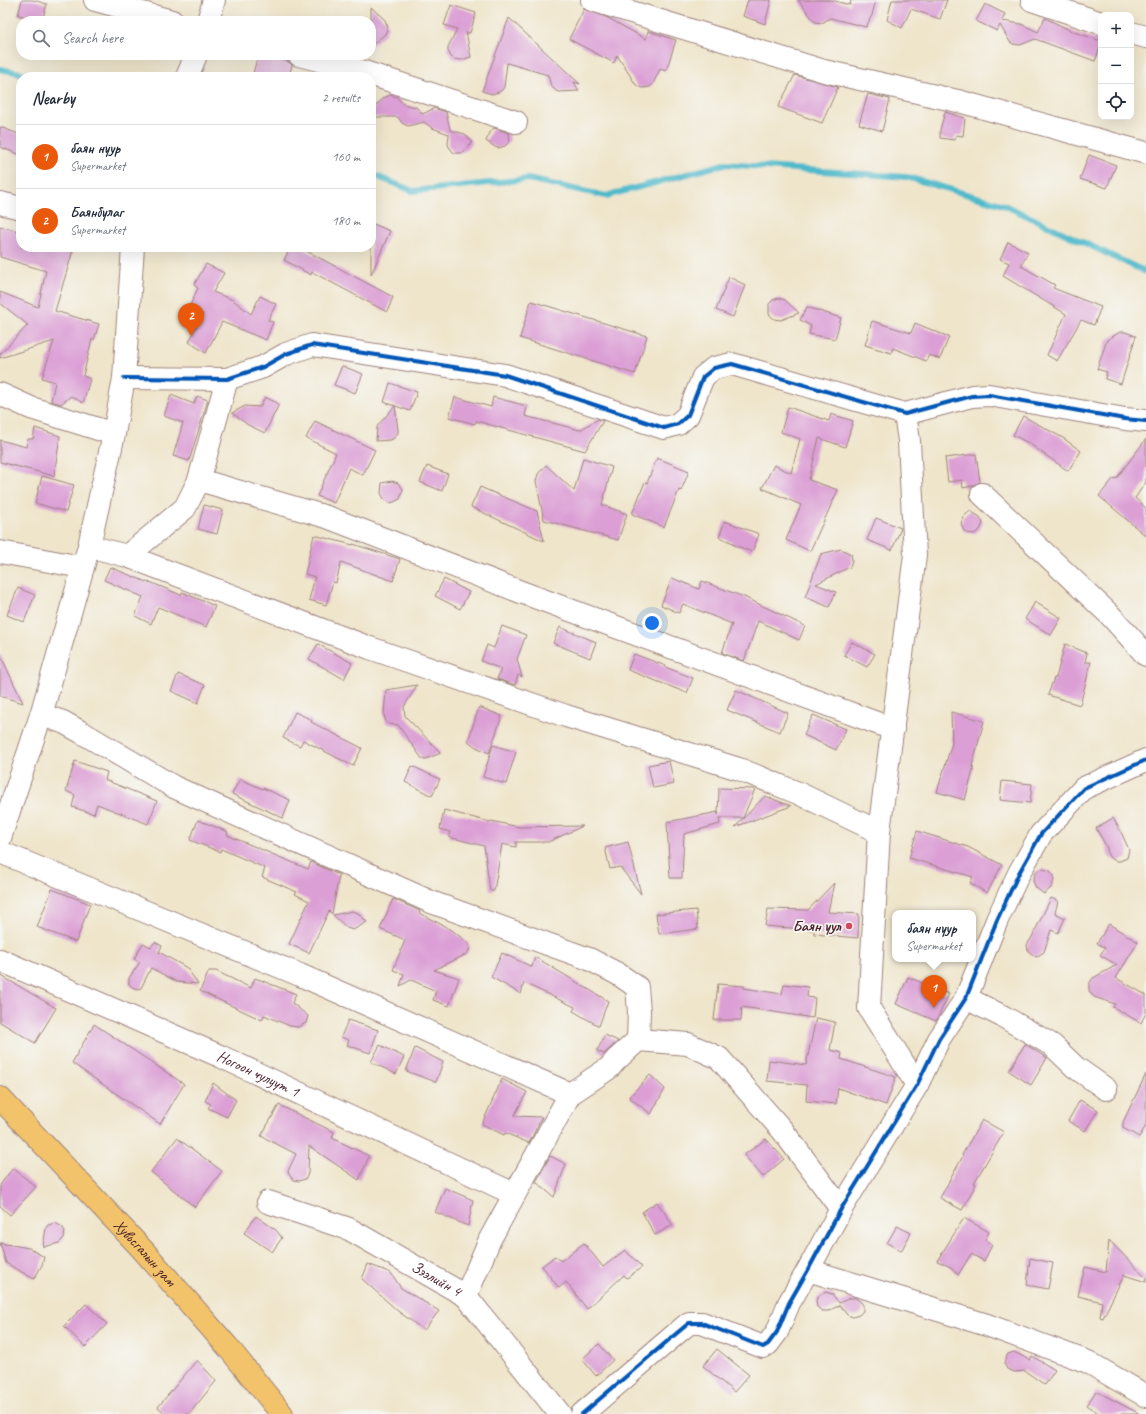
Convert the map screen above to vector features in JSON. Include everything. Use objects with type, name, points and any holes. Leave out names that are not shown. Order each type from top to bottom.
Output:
[{"type":"main road","name":"Хувьсгалын зам","points":[[0,1098],[142,1249],[227,1346],[282,1414]]},
{"type":"street","points":[[95,0],[154,16]]},
{"type":"street","points":[[209,16],[214,0]]},
{"type":"street","points":[[592,0],[824,71],[962,102],[1146,153]]},
{"type":"street","points":[[1032,0],[1098,22]]},
{"type":"street","points":[[1134,34],[1146,38]]},
{"type":"street","points":[[189,72],[194,60]]},
{"type":"street","points":[[318,60],[364,72]]},
{"type":"street","points":[[376,76],[516,122]]},
{"type":"street","points":[[0,203],[16,207]]},
{"type":"street","points":[[0,838],[41,715],[89,546],[114,434],[124,378],[133,252]]},
{"type":"street","points":[[124,378],[227,379],[263,367],[286,354],[312,345],[505,375],[664,428],[678,424],[688,415],[703,377],[714,368],[732,364],[904,414],[972,396],[989,395],[1125,419],[1146,421]]},
{"type":"street","points":[[127,556],[185,508],[199,480],[227,379]]},
{"type":"street","points":[[0,394],[31,408],[114,434]]},
{"type":"street","points":[[904,414],[909,441],[915,555],[880,832],[869,1008],[917,1085]]},
{"type":"street","points":[[199,480],[327,517],[521,592],[893,729]]},
{"type":"street","points":[[982,494],[1110,615],[1146,656]]},
{"type":"street","points":[[89,546],[127,556],[370,648],[566,716],[739,769],[798,793],[880,832]]},
{"type":"street","points":[[0,552],[82,567]]},
{"type":"street","points":[[41,715],[63,722],[174,786],[431,902],[588,959],[618,974],[637,987],[639,1012],[638,1040],[609,1068],[570,1094],[490,1239],[466,1296]]},
{"type":"street","points":[[582,1414],[690,1323],[702,1323],[763,1347],[768,1344],[777,1332],[789,1303],[841,1209],[917,1085],[939,1039],[966,998],[1000,913],[1019,873],[1041,834],[1084,788],[1146,760]]},
{"type":"street","points":[[0,852],[300,975],[570,1094]]},
{"type":"street","name":"Ногоон чулуут 1","points":[[0,960],[222,1057],[514,1194]]},
{"type":"street","points":[[966,998],[1052,1044],[1075,1067],[1106,1089]]},
{"type":"street","points":[[638,1040],[688,1044],[719,1058],[783,1131],[841,1209]]},
{"type":"street","name":"Зээлийн 4","points":[[268,1202],[349,1229],[466,1296],[560,1414]]},
{"type":"street","points":[[808,1270],[987,1325],[1088,1362],[1146,1396]]},
{"type":"building","points":[[22,0],[33,0],[47,4],[43,16],[18,15]]},
{"type":"building","points":[[748,0],[771,0],[765,24],[743,16]]},
{"type":"building","points":[[798,0],[831,0],[850,5],[851,0],[876,0],[872,15],[866,27],[830,18],[822,23],[815,22]]},
{"type":"building","points":[[892,0],[947,0],[940,19],[911,9],[902,28],[887,20]]},
{"type":"building","points":[[985,4],[1005,14],[1002,21],[1021,24],[1038,32],[1045,18],[1074,32],[1098,40],[1098,53],[1095,61],[1035,39],[1020,45],[1013,44],[1010,42],[1000,25],[997,31],[976,21]]},
{"type":"building","points":[[451,5],[476,13],[470,33],[466,32],[471,57],[461,60],[451,57],[448,51],[448,47],[457,29],[444,25]]},
{"type":"building","points":[[371,7],[385,20],[388,27],[385,34],[376,42],[376,16],[371,16]]},
{"type":"building","points":[[584,9],[606,17],[646,39],[648,31],[676,40],[666,71],[660,69],[650,87],[639,87],[636,85],[617,55],[614,63],[569,39]]},
{"type":"building","points":[[509,18],[580,84],[574,82],[579,91],[556,91],[551,86],[548,75],[507,63],[504,87],[502,90],[492,94],[482,91]]},
{"type":"building","points":[[257,60],[282,60],[289,62],[292,65],[290,72],[253,72]]},
{"type":"building","points":[[795,75],[838,87],[822,123],[778,107]]},
{"type":"building","points":[[868,94],[890,99],[882,131],[859,124]]},
{"type":"building","points":[[390,95],[397,97],[403,104],[416,107],[423,114],[434,108],[446,112],[450,130],[465,134],[472,142],[467,149],[461,153],[454,153],[448,144],[449,134],[432,128],[424,122],[408,126],[402,123],[398,117],[376,117],[376,105]]},
{"type":"building","points":[[945,112],[965,118],[963,136],[956,135],[954,140],[940,138],[940,130]]},
{"type":"building","points":[[0,127],[16,133],[16,153],[0,147]]},
{"type":"building","points":[[494,128],[509,133],[510,141],[505,146],[498,148],[486,141]]},
{"type":"building","points":[[1089,155],[1116,165],[1107,188],[1080,179]]},
{"type":"building","points":[[376,225],[390,231],[371,275],[371,252],[376,252]]},
{"type":"building","points":[[0,226],[16,231],[16,252],[73,252],[55,311],[99,324],[94,340],[92,339],[83,376],[90,379],[83,403],[71,396],[61,404],[51,401],[55,382],[42,378],[54,341],[0,358],[0,354],[28,325],[0,303],[0,292],[38,307],[46,271],[0,257]]},
{"type":"building","points":[[1008,242],[1028,252],[1021,266],[1055,285],[1053,288],[1101,307],[1094,325],[1081,320],[1057,361],[1047,355],[1066,314],[1003,276],[1009,263],[1000,259]]},
{"type":"building","points":[[288,252],[308,252],[393,297],[387,312],[312,272],[311,275],[284,260]]},
{"type":"building","points":[[206,264],[224,273],[213,292],[233,300],[251,314],[260,296],[276,304],[268,320],[273,322],[266,340],[222,322],[206,353],[189,342],[203,314],[202,313],[194,327],[183,321],[198,288],[194,285]]},
{"type":"building","points":[[729,277],[745,285],[733,317],[716,310]]},
{"type":"building","points":[[779,298],[785,300],[799,313],[781,320],[774,319],[769,314],[769,304],[773,300]]},
{"type":"building","points":[[531,301],[647,336],[635,374],[520,338]]},
{"type":"building","points":[[807,307],[841,318],[835,339],[809,334],[811,326],[800,320]]},
{"type":"building","points":[[872,321],[911,333],[915,323],[949,337],[940,359],[929,355],[926,361],[893,348],[891,353],[865,345]]},
{"type":"building","points":[[1120,332],[1125,332],[1136,336],[1121,384],[1105,379],[1107,372],[1097,369],[1107,340]]},
{"type":"building","points":[[342,366],[363,374],[355,393],[334,385]]},
{"type":"building","points":[[390,383],[417,392],[410,411],[384,402]]},
{"type":"building","points":[[171,395],[194,404],[197,396],[208,400],[189,461],[173,456],[183,423],[164,416]]},
{"type":"building","points":[[265,397],[279,404],[265,433],[248,425],[232,413],[245,406],[260,407]]},
{"type":"building","points":[[455,397],[491,407],[493,397],[527,406],[525,416],[580,430],[598,419],[603,421],[585,451],[476,421],[475,424],[449,417]]},
{"type":"building","points":[[395,406],[398,433],[393,439],[376,441],[377,427]]},
{"type":"building","points":[[788,407],[829,421],[831,414],[853,421],[845,447],[819,438],[809,480],[838,490],[810,551],[786,540],[801,505],[762,488],[774,465],[791,473],[800,439],[781,432]]},
{"type":"building","points":[[1023,416],[1063,438],[1081,451],[1068,471],[1030,444],[1013,435]]},
{"type":"building","points":[[315,421],[375,450],[363,475],[349,468],[334,503],[317,496],[336,453],[306,438]]},
{"type":"building","points":[[35,428],[60,436],[54,476],[0,462],[0,440],[26,447],[28,439],[33,439]]},
{"type":"building","points":[[1146,439],[1146,482],[1135,498],[1146,508],[1146,536],[1099,496],[1114,478],[1116,479]]},
{"type":"building","points":[[976,454],[980,482],[963,488],[962,480],[948,482],[945,458]]},
{"type":"building","points":[[583,458],[612,467],[602,505],[627,514],[618,540],[544,520],[536,481],[538,474],[546,465],[574,491]]},
{"type":"building","points":[[657,458],[689,471],[681,491],[679,490],[664,527],[632,514]]},
{"type":"building","points":[[427,466],[448,474],[442,491],[420,482]]},
{"type":"building","points":[[42,476],[74,485],[66,512],[35,503]]},
{"type":"building","points":[[392,481],[398,483],[403,489],[400,499],[390,503],[384,499],[381,493],[382,483]]},
{"type":"building","points":[[480,487],[537,511],[544,541],[471,507]]},
{"type":"building","points":[[204,505],[223,510],[217,534],[198,529]]},
{"type":"building","points":[[970,511],[980,517],[983,523],[980,530],[974,534],[964,531],[961,524],[963,517]]},
{"type":"building","points":[[876,518],[901,528],[892,550],[867,540]]},
{"type":"building","points":[[725,521],[759,534],[752,552],[719,537]]},
{"type":"building","points":[[314,535],[353,544],[400,559],[393,581],[341,562],[336,583],[333,582],[326,605],[309,600],[315,577],[305,574]]},
{"type":"building","points":[[841,549],[851,554],[852,560],[850,567],[816,584],[836,592],[829,607],[805,597],[821,554]]},
{"type":"building","points":[[110,567],[181,595],[182,592],[215,606],[206,627],[158,607],[151,624],[135,616],[143,597],[104,580]]},
{"type":"building","points":[[672,578],[699,589],[702,581],[744,597],[805,626],[799,640],[758,621],[744,661],[722,653],[732,624],[683,604],[679,613],[661,605]]},
{"type":"building","points":[[444,579],[469,592],[460,609],[435,596]]},
{"type":"building","points":[[18,588],[35,595],[24,622],[7,615]]},
{"type":"building","points":[[1035,602],[1061,618],[1051,635],[1025,619]]},
{"type":"building","points":[[502,626],[526,635],[517,659],[522,677],[518,675],[515,685],[497,679],[501,669],[481,661],[487,645],[494,648]]},
{"type":"building","points":[[560,627],[596,642],[590,658],[553,643]]},
{"type":"building","points":[[852,642],[875,654],[867,667],[844,655]]},
{"type":"building","points":[[318,644],[352,663],[344,679],[309,659]]},
{"type":"building","points":[[1065,644],[1087,653],[1085,662],[1091,662],[1080,705],[1048,695],[1054,678],[1056,678]]},
{"type":"building","points":[[0,654],[23,703],[0,696]]},
{"type":"building","points":[[634,654],[693,678],[687,693],[628,670]]},
{"type":"building","points":[[178,674],[205,685],[198,703],[171,691]]},
{"type":"building","points":[[417,685],[404,707],[405,716],[441,753],[423,760],[398,725],[389,724],[386,722],[384,715],[386,690]]},
{"type":"building","points":[[736,690],[788,713],[780,732],[727,710]]},
{"type":"building","points":[[479,707],[502,716],[489,753],[476,747],[468,741]]},
{"type":"building","points":[[295,712],[312,720],[311,722],[362,748],[353,766],[303,740],[300,746],[283,738]]},
{"type":"building","points":[[951,712],[984,721],[965,800],[937,792],[952,743]]},
{"type":"building","points":[[813,715],[846,729],[836,750],[804,735]]},
{"type":"building","points":[[493,745],[516,752],[506,784],[483,777]]},
{"type":"building","points":[[75,761],[107,772],[105,780],[157,801],[148,824],[97,804],[94,814],[72,807],[75,795],[66,791]]},
{"type":"building","points":[[669,761],[674,784],[653,788],[648,765]]},
{"type":"building","points":[[412,766],[440,779],[432,796],[405,782]]},
{"type":"building","points":[[240,779],[290,800],[283,818],[232,794]]},
{"type":"building","points":[[1002,781],[1032,784],[1030,803],[1000,800]]},
{"type":"building","points":[[719,788],[755,789],[743,818],[719,818],[720,824],[684,834],[682,878],[670,878],[667,822],[718,812],[718,815]]},
{"type":"building","points":[[765,796],[791,806],[735,827]]},
{"type":"building","points":[[444,810],[490,822],[519,827],[583,826],[548,842],[516,842],[516,847],[502,844],[494,891],[490,891],[484,846],[449,837],[450,832],[440,829]]},
{"type":"building","points":[[1113,818],[1129,850],[1127,858],[1120,861],[1110,858],[1107,848],[1096,828]]},
{"type":"building","points":[[198,820],[228,832],[227,835],[308,869],[311,862],[339,875],[332,914],[329,911],[309,953],[289,944],[309,901],[295,894],[297,892],[262,877],[265,868],[221,849],[220,852],[190,840]]},
{"type":"building","points":[[917,831],[968,847],[1002,865],[987,893],[970,883],[973,877],[909,858]]},
{"type":"building","points":[[628,842],[641,894],[620,867],[610,869],[605,848]]},
{"type":"building","points":[[1043,869],[1050,871],[1054,876],[1052,887],[1044,894],[1036,888],[1033,881],[1037,871]]},
{"type":"building","points":[[834,883],[828,912],[859,914],[858,938],[814,934],[814,930],[765,926],[768,909],[808,910]]},
{"type":"building","points":[[52,889],[90,904],[76,942],[37,927]]},
{"type":"building","points":[[1051,898],[1058,901],[1055,913],[1065,918],[1058,933],[1051,930],[1044,952],[1036,957],[1028,951],[1027,945]]},
{"type":"building","points":[[393,899],[420,911],[419,913],[452,930],[469,944],[470,948],[467,954],[434,970],[459,978],[449,1006],[433,1000],[436,991],[411,980],[400,986],[404,974],[393,970],[405,940],[380,929]]},
{"type":"building","points":[[696,910],[698,929],[659,934],[656,914]]},
{"type":"building","points":[[352,911],[358,913],[367,922],[353,930],[347,928],[333,915]]},
{"type":"building","points":[[1109,924],[1138,942],[1116,978],[1146,995],[1146,1013],[1141,1023],[1113,1007],[1115,1004],[1094,997],[1089,991],[1089,984],[1093,978],[1117,965],[1100,955],[1105,948],[1097,943]]},
{"type":"building","points":[[155,942],[162,946],[159,952],[187,968],[198,984],[177,982],[151,968],[141,988],[137,989],[132,987],[129,984],[129,978],[140,962],[134,959],[143,943],[151,947]]},
{"type":"building","points":[[502,953],[532,967],[535,957],[608,1001],[599,1026],[573,1011],[575,1007],[524,983],[521,994],[491,977]]},
{"type":"building","points":[[209,971],[216,971],[251,988],[255,978],[296,994],[292,1003],[308,1016],[306,1023],[298,1027],[290,1026],[264,1015],[262,1020],[200,991]]},
{"type":"building","points":[[0,975],[56,1008],[35,1043],[0,1022]]},
{"type":"building","points":[[908,977],[949,994],[936,1021],[896,1004]]},
{"type":"building","points":[[718,984],[744,986],[744,988],[782,994],[784,984],[808,987],[807,997],[815,998],[813,1018],[742,1007],[741,1020],[714,1020]]},
{"type":"building","points":[[816,1018],[835,1022],[830,1050],[842,1053],[841,1059],[896,1077],[886,1105],[838,1088],[836,1104],[806,1101],[807,1085],[767,1081],[769,1060],[806,1065]]},
{"type":"building","points":[[348,1020],[378,1030],[370,1053],[347,1045],[349,1040],[341,1037]]},
{"type":"building","points":[[94,1024],[184,1084],[160,1124],[72,1063]]},
{"type":"building","points":[[605,1035],[618,1041],[604,1054],[597,1051]]},
{"type":"building","points":[[1025,1044],[1047,1058],[1031,1085],[1009,1071]]},
{"type":"building","points":[[380,1045],[404,1057],[396,1074],[371,1062]]},
{"type":"building","points":[[415,1048],[443,1062],[436,1082],[406,1071]]},
{"type":"building","points":[[1146,1074],[1146,1126],[1139,1137],[1123,1128],[1123,1122]]},
{"type":"building","points":[[650,1075],[665,1089],[651,1114],[629,1097]]},
{"type":"building","points":[[502,1079],[527,1092],[514,1116],[542,1117],[529,1143],[505,1133],[504,1135],[482,1124]]},
{"type":"building","points":[[213,1083],[236,1100],[227,1117],[208,1108],[211,1104],[205,1101]]},
{"type":"building","points":[[1080,1100],[1098,1110],[1085,1131],[1068,1121]]},
{"type":"building","points":[[279,1105],[334,1132],[332,1138],[369,1156],[359,1180],[309,1146],[307,1176],[305,1179],[299,1181],[293,1180],[288,1171],[296,1154],[261,1136]]},
{"type":"building","points":[[982,1120],[1004,1132],[974,1183],[976,1184],[962,1210],[940,1198]]},
{"type":"building","points":[[177,1138],[222,1171],[195,1207],[151,1172]]},
{"type":"building","points":[[766,1139],[784,1159],[763,1177],[744,1155]]},
{"type":"building","points":[[550,1156],[566,1164],[554,1197],[536,1182]]},
{"type":"building","points":[[13,1168],[36,1187],[10,1215],[0,1206],[0,1185]]},
{"type":"building","points":[[445,1188],[473,1200],[468,1226],[435,1212]]},
{"type":"building","points":[[657,1202],[673,1225],[655,1235],[642,1212]]},
{"type":"building","points":[[256,1216],[276,1230],[282,1238],[272,1252],[244,1233]]},
{"type":"building","points":[[964,1218],[989,1232],[985,1240],[992,1245],[984,1261],[971,1254],[958,1275],[951,1267],[937,1261]]},
{"type":"building","points":[[55,1223],[61,1226],[65,1231],[64,1238],[59,1243],[43,1247],[46,1228],[48,1225]]},
{"type":"building","points":[[897,1226],[911,1233],[901,1251],[887,1243]]},
{"type":"building","points":[[1109,1240],[1146,1278],[1146,1282],[1124,1275],[1103,1318],[1100,1317],[1102,1302],[1078,1296],[1085,1267],[1106,1272]]},
{"type":"building","points":[[0,1243],[29,1248],[44,1257],[42,1265],[34,1279],[6,1263]]},
{"type":"building","points":[[584,1243],[603,1267],[625,1250],[642,1267],[627,1278],[624,1275],[587,1309],[566,1282],[559,1288],[542,1266],[555,1256],[561,1261]]},
{"type":"building","points":[[1030,1258],[1053,1263],[1048,1289],[1027,1285]]},
{"type":"building","points":[[368,1264],[391,1273],[401,1288],[439,1311],[424,1330],[399,1312],[362,1279]]},
{"type":"building","points":[[826,1292],[832,1294],[839,1303],[850,1298],[856,1298],[863,1305],[863,1311],[859,1315],[853,1317],[847,1315],[840,1305],[828,1311],[822,1311],[817,1307],[816,1300],[820,1295]]},
{"type":"building","points":[[86,1304],[107,1324],[85,1347],[64,1326]]},
{"type":"building","points":[[599,1344],[613,1360],[596,1376],[582,1359]]},
{"type":"building","points":[[717,1349],[749,1375],[734,1392],[703,1366]]},
{"type":"building","points":[[1014,1352],[1030,1360],[1032,1356],[1055,1370],[1045,1385],[1025,1371],[1014,1372],[1007,1369],[1004,1363],[1005,1360],[1008,1354]]},
{"type":"building","points":[[197,1360],[216,1381],[189,1414],[166,1414],[158,1407]]},
{"type":"building","points":[[1096,1391],[1140,1414],[1100,1414],[1087,1405]]},
{"type":"waterway","points":[[0,69],[16,72]]},
{"type":"waterway","points":[[376,176],[413,191],[528,179],[606,196],[724,164],[907,177],[1004,205],[1146,272]]},
{"type":"cycle path","points":[[124,378],[227,379],[263,367],[286,354],[312,345],[505,375],[664,428],[678,424],[688,415],[703,377],[714,368],[732,364],[905,414],[972,396],[989,395],[1125,419],[1146,421]]},
{"type":"cycle path","points":[[582,1414],[689,1323],[702,1323],[763,1347],[768,1344],[777,1332],[789,1303],[841,1209],[917,1085],[939,1039],[966,998],[997,920],[1019,873],[1041,834],[1084,788],[1146,760]]},
{"type":"place","name":"Баянбулаг","points":[[191,336]]},
{"type":"place","name":"Баян уул","points":[[849,926]]},
{"type":"place","name":"баян нуур","points":[[934,1008]]}]
